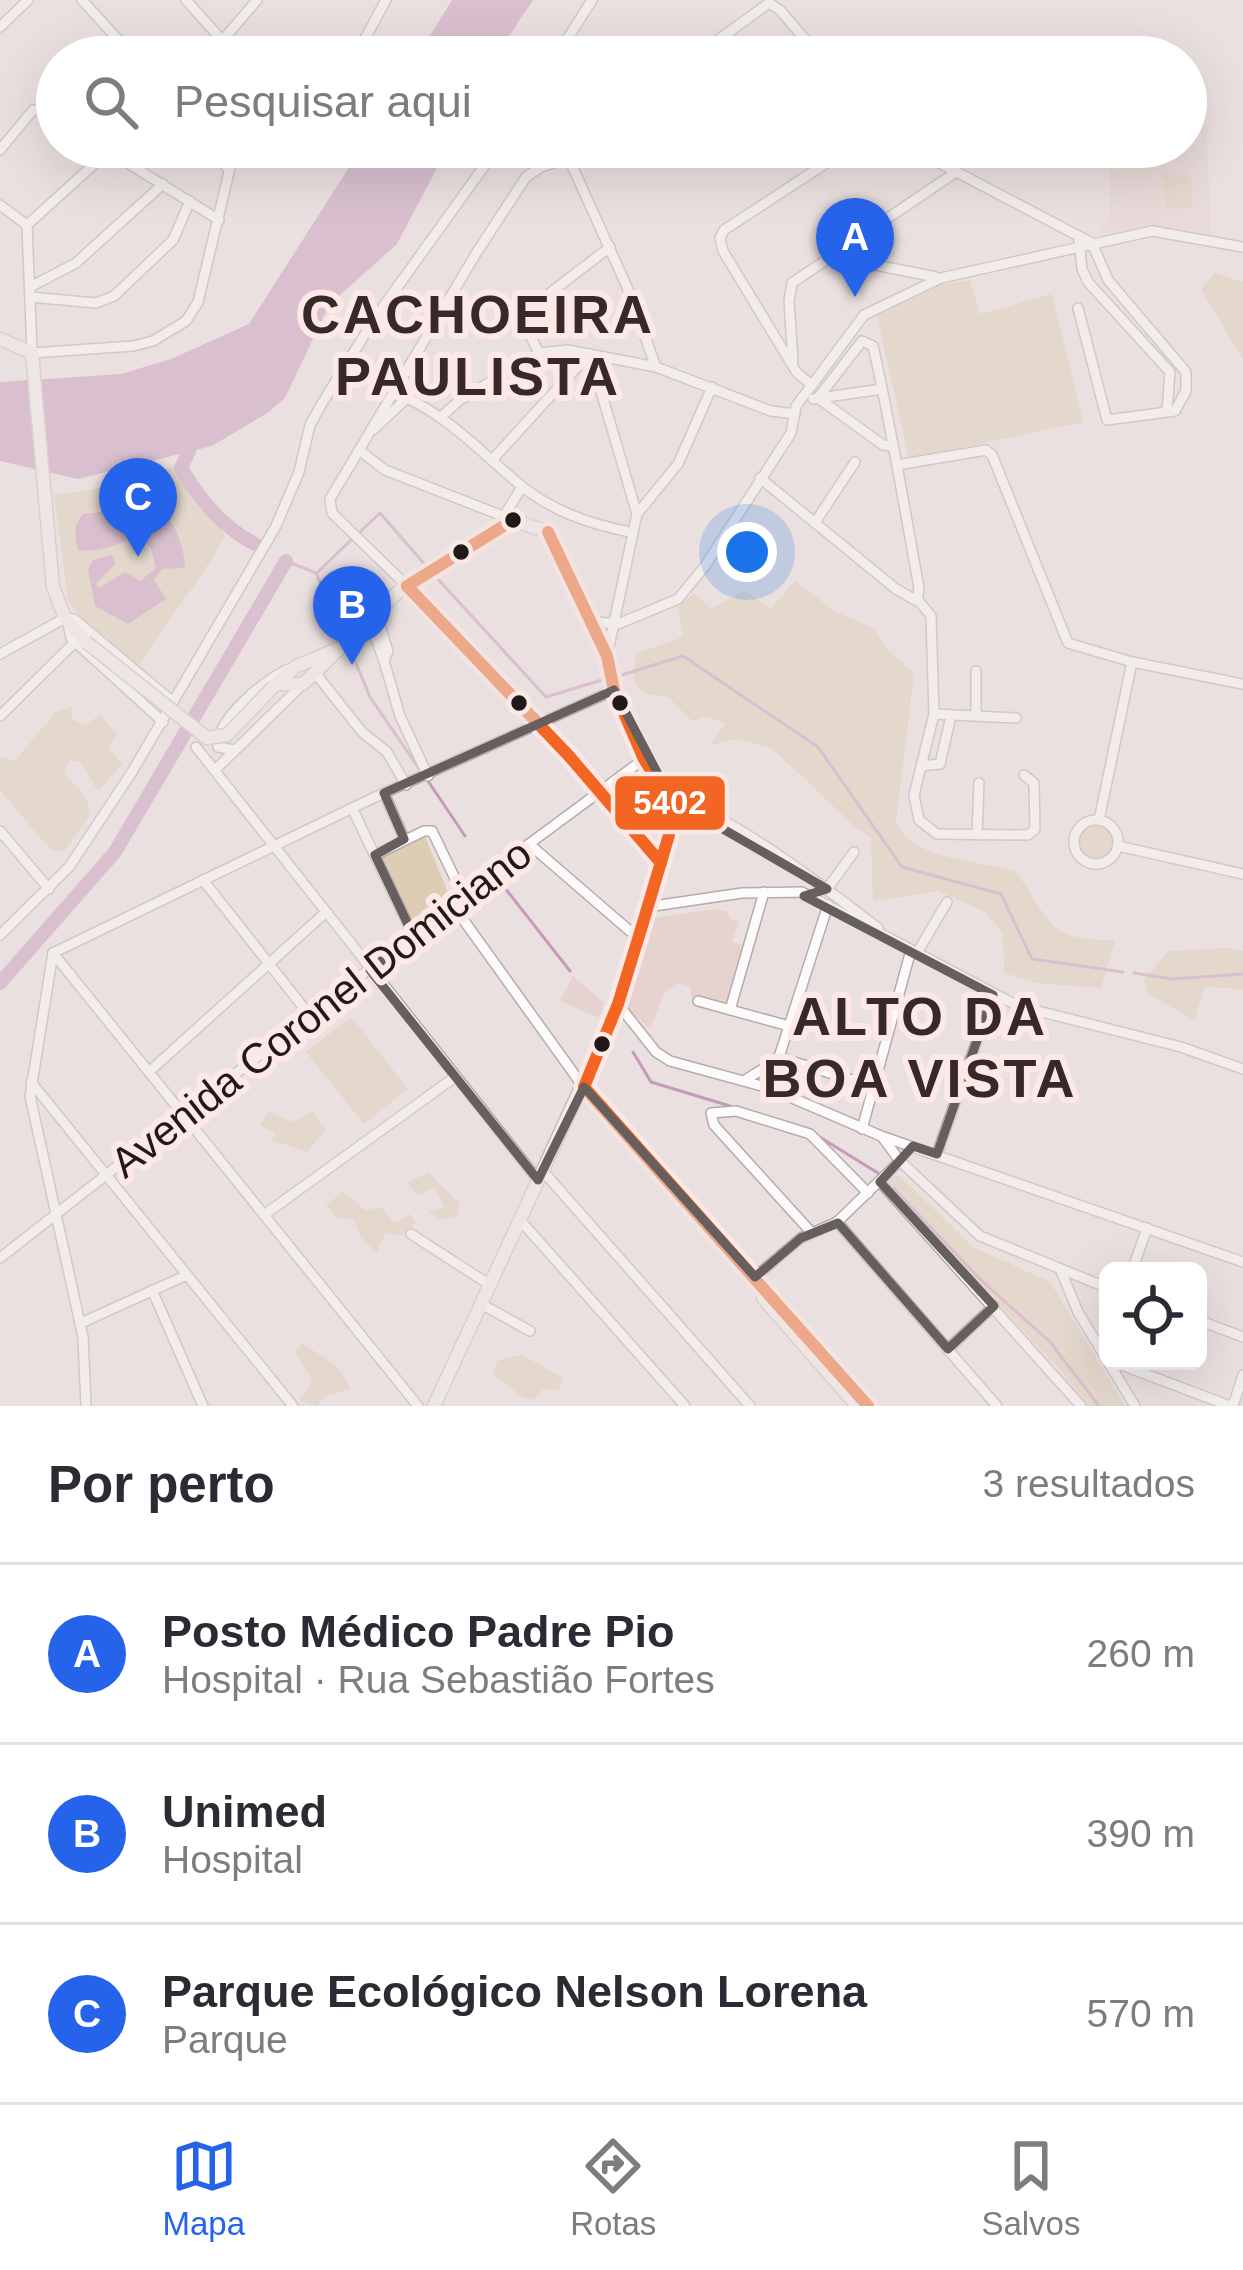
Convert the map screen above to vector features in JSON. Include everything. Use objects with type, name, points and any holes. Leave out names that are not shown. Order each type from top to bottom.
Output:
[{"type":"main road","points":[[0,339],[32,353],[50,573],[66,620],[81,642],[196,733],[213,739],[234,730],[297,667],[344,646]]},
{"type":"main road","points":[[274,686],[309,680],[407,586],[509,518],[548,532],[607,656],[614,690],[644,759],[670,801],[670,827],[661,863],[618,1004],[584,1088],[434,1406]]},
{"type":"main road","points":[[407,586],[603,790],[661,863]]},
{"type":"main road","points":[[297,667],[309,680]]},
{"type":"main road","points":[[584,1088],[868,1406]]},
{"type":"main road","points":[[649,1161],[857,1406]]},
{"type":"street","points":[[0,27],[28,0]]},
{"type":"street","points":[[82,0],[115,36]]},
{"type":"street","points":[[186,0],[218,36]]},
{"type":"street","points":[[225,36],[256,0]]},
{"type":"street","points":[[366,36],[386,0]]},
{"type":"street","points":[[569,36],[592,0]]},
{"type":"street","points":[[724,36],[769,3],[802,36]]},
{"type":"street","points":[[0,151],[29,112],[36,110]]},
{"type":"street","points":[[87,168],[27,225],[32,353],[115,349],[173,332],[198,302],[229,170]]},
{"type":"street","points":[[139,168],[219,220]]},
{"type":"street","points":[[1,933],[49,889],[80,850],[163,722],[277,526],[299,472],[310,424],[375,318],[483,168]]},
{"type":"street","points":[[407,586],[332,513],[330,499],[512,195],[532,171],[541,168]]},
{"type":"street","points":[[573,168],[610,247],[656,367]]},
{"type":"street","points":[[812,385],[794,367],[723,251],[720,238],[724,230],[819,168]]},
{"type":"street","points":[[948,168],[1083,241],[1108,280],[1186,372],[1186,391],[1171,411],[1107,421],[1078,308]]},
{"type":"street","points":[[794,367],[789,288],[795,279],[956,172]]},
{"type":"street","points":[[30,292],[76,263],[163,184]]},
{"type":"street","points":[[30,292],[96,303],[114,296],[173,240],[190,201]]},
{"type":"street","points":[[0,205],[27,225]]},
{"type":"street","points":[[587,621],[612,625],[678,599],[705,566],[791,433],[798,406],[864,315],[941,278],[1083,241],[1152,231],[1243,247]]},
{"type":"street","points":[[1083,241],[1088,282],[1170,372],[1171,411]]},
{"type":"street","points":[[539,353],[520,322],[522,314],[610,247]]},
{"type":"street","points":[[830,256],[941,278]]},
{"type":"street","points":[[818,398],[862,341],[872,346],[918,600]]},
{"type":"street","points":[[442,416],[460,400],[539,353],[568,350],[656,367],[758,405],[798,406],[818,398],[882,389]]},
{"type":"street","points":[[493,460],[590,354]]},
{"type":"street","points":[[590,354],[637,514]]},
{"type":"street","points":[[607,656],[637,514],[678,464],[712,387]]},
{"type":"street","points":[[818,398],[883,445],[893,446]]},
{"type":"street","points":[[370,432],[402,400],[409,399],[442,416],[522,487],[557,509],[581,521],[630,532]]},
{"type":"street","points":[[358,450],[385,470],[509,518],[522,487]]},
{"type":"street","points":[[897,465],[980,450],[993,459],[1068,643],[1132,662],[1243,684]]},
{"type":"street","points":[[816,521],[856,462]]},
{"type":"street","points":[[760,478],[896,589],[918,600],[931,616],[934,714],[914,795],[919,820],[937,834],[1033,833],[1034,783],[1024,775]]},
{"type":"street","points":[[548,532],[557,509]]},
{"type":"street","points":[[372,616],[400,716],[428,776]]},
{"type":"street","points":[[0,654],[74,619],[173,702]]},
{"type":"street","points":[[0,716],[81,642],[163,722]]},
{"type":"street","points":[[1099,820],[1132,662]]},
{"type":"street","points":[[234,750],[220,749],[219,730],[272,677],[297,667]]},
{"type":"street","points":[[976,671],[976,716]]},
{"type":"street","points":[[215,770],[309,680],[387,752],[406,785]]},
{"type":"street","points":[[52,956],[273,845],[614,690]]},
{"type":"street","points":[[234,713],[245,724],[258,727]]},
{"type":"street","points":[[934,714],[1016,718]]},
{"type":"street","points":[[921,766],[940,764],[951,716]]},
{"type":"street","points":[[196,747],[455,1077],[750,1406]]},
{"type":"street","name":"Avenida Coronel Domiciano","points":[[0,1258],[644,759]]},
{"type":"street","points":[[977,835],[980,783]]},
{"type":"street","points":[[384,794],[404,839]]},
{"type":"street","points":[[670,801],[702,810],[831,892],[910,950]]},
{"type":"street","points":[[352,808],[412,935]]},
{"type":"street","points":[[1099,820],[1114,829],[1118,847],[1111,858],[1098,864],[1084,861],[1075,851],[1076,831],[1086,821],[1099,820]]},
{"type":"street","points":[[0,831],[49,889]]},
{"type":"street","points":[[375,855],[424,831],[435,832],[463,896]]},
{"type":"street","points":[[529,844],[638,938]]},
{"type":"street","points":[[1118,847],[1243,874]]},
{"type":"street","points":[[769,1088],[831,892],[854,852]]},
{"type":"street","points":[[203,880],[310,1017]]},
{"type":"street","points":[[646,907],[764,892],[831,892]]},
{"type":"street","points":[[730,1010],[764,892]]},
{"type":"street","points":[[802,892],[1018,1006],[1181,1047],[1243,1069]]},
{"type":"street","points":[[862,1129],[910,950],[946,902]]},
{"type":"street","points":[[452,904],[584,1088]]},
{"type":"street","points":[[151,1070],[324,914]]},
{"type":"street","points":[[52,956],[151,1070],[418,1406]]},
{"type":"street","points":[[52,956],[31,1082],[32,1105],[81,1323],[86,1406]]},
{"type":"street","points":[[937,1154],[993,995]]},
{"type":"street","points":[[698,1001],[789,1026]]},
{"type":"street","points":[[618,1004],[662,1057],[769,1088],[881,1136],[1243,1262]]},
{"type":"street","points":[[742,1081],[777,1059],[874,1087]]},
{"type":"street","points":[[264,1215],[455,1077]]},
{"type":"street","points":[[31,1082],[293,1406]]},
{"type":"street","points":[[811,1232],[711,1122],[710,1112],[736,1111],[811,1134],[868,1193]]},
{"type":"street","points":[[881,1136],[900,1161],[980,1236],[1099,1285]]},
{"type":"street","points":[[755,1277],[811,1232],[837,1222],[900,1161]]},
{"type":"street","points":[[880,1182],[1082,1406]]},
{"type":"street","points":[[520,1220],[685,1406]]},
{"type":"street","points":[[837,1222],[998,1406]]},
{"type":"street","points":[[1135,1262],[1147,1228]]},
{"type":"street","points":[[411,1234],[490,1285]]},
{"type":"street","points":[[1061,1271],[1078,1312],[1099,1343]]},
{"type":"street","points":[[81,1323],[187,1274]]},
{"type":"street","points":[[152,1290],[203,1406]]},
{"type":"street","points":[[481,1304],[530,1331]]},
{"type":"street","points":[[948,1349],[994,1306]]},
{"type":"street","points":[[1207,1323],[1243,1336]]},
{"type":"street","points":[[1116,1370],[1135,1406]]},
{"type":"street","points":[[1142,1370],[1231,1406],[1243,1375]]},
{"type":"highlighted area","points":[[614,690],[671,799],[827,889],[804,896],[993,995],[937,1154],[913,1146],[880,1182],[994,1306],[948,1349],[838,1223],[801,1238],[755,1277],[584,1087],[538,1180],[370,970],[413,935],[375,855],[404,839],[384,793]]},
{"type":"shaded area","points":[[452,0],[533,0],[509,36],[430,36]]},
{"type":"shaded area","points":[[1207,140],[1211,238],[1149,227],[1098,236],[1111,211],[1109,168],[1207,168]]},
{"type":"shaded area","points":[[349,168],[437,168],[397,244],[329,305],[285,398],[269,412],[212,446],[78,479],[0,461],[0,382],[121,374],[171,359],[249,324]]},
{"type":"shaded area","points":[[1163,175],[1191,175],[1192,208],[1166,209]]},
{"type":"shaded area","points":[[1215,273],[1243,282],[1243,359],[1201,289]]},
{"type":"shaded area","points":[[970,280],[980,314],[1052,294],[1083,422],[909,459],[877,316],[941,285]]},
{"type":"shaded area","points":[[176,464],[225,536],[136,670],[93,634],[68,600],[54,495],[147,481]]},
{"type":"shaded area","points":[[125,509],[131,528],[139,530],[146,519],[170,521],[181,543],[185,568],[162,569],[154,580],[166,599],[128,624],[95,606],[88,569],[93,560],[112,555],[115,564],[96,584],[99,588],[125,572],[140,581],[156,568],[151,548],[137,533],[109,547],[78,550],[76,535],[83,514]]},
{"type":"shaded area","points":[[795,581],[834,611],[875,629],[884,646],[914,673],[896,823],[906,836],[933,852],[1015,871],[1044,915],[1062,932],[1115,940],[1101,988],[1037,983],[1004,973],[1003,933],[985,912],[938,891],[873,901],[871,837],[773,749],[738,739],[710,745],[725,724],[707,716],[692,721],[668,697],[645,694],[633,681],[636,654],[683,637],[678,607],[694,593],[711,608],[745,591],[771,608]]},
{"type":"shaded area","points":[[72,707],[72,719],[85,725],[100,715],[117,734],[108,748],[122,764],[98,791],[80,762],[70,760],[64,774],[86,797],[90,815],[64,851],[51,850],[0,790],[0,757],[15,761],[56,712]]},
{"type":"shaded area","points":[[1097,822],[1110,828],[1116,841],[1110,854],[1097,860],[1084,854],[1078,841],[1084,828]]},
{"type":"shaded area","points":[[424,834],[450,897],[412,924],[381,856]]},
{"type":"shaded area","points":[[714,909],[739,921],[732,942],[745,945],[727,1004],[691,996],[690,986],[677,983],[664,993],[650,1029],[625,1005],[654,918]]},
{"type":"shaded area","points":[[1169,951],[1243,951],[1243,990],[1205,986],[1194,1020],[1149,994],[1144,979]]},
{"type":"shaded area","points":[[573,976],[604,1003],[599,1018],[560,1001]]},
{"type":"shaded area","points":[[351,1017],[408,1089],[364,1124],[306,1052]]},
{"type":"shaded area","points":[[269,1112],[292,1122],[312,1112],[326,1129],[307,1152],[272,1140],[276,1133],[260,1125]]},
{"type":"shaded area","points":[[428,1172],[460,1203],[457,1216],[435,1216],[428,1210],[445,1208],[434,1188],[418,1196],[407,1183]]},
{"type":"shaded area","points":[[891,1176],[900,1176],[973,1247],[1050,1282],[1099,1370],[1125,1406],[1088,1406],[886,1184]]},
{"type":"shaded area","points":[[343,1192],[365,1210],[382,1207],[394,1223],[410,1214],[416,1223],[402,1236],[386,1233],[376,1253],[360,1236],[354,1219],[337,1218],[326,1205]]},
{"type":"shaded area","points":[[302,1343],[336,1367],[350,1389],[326,1396],[317,1406],[299,1400],[313,1381],[295,1353]]},
{"type":"shaded area","points":[[522,1355],[564,1378],[558,1391],[543,1389],[534,1400],[521,1396],[492,1373],[498,1360]]},
{"type":"waterway","points":[[196,435],[181,468],[213,512],[255,544]]},
{"type":"waterway","points":[[360,532],[380,513],[427,567]]},
{"type":"waterway","points":[[318,572],[351,540]]},
{"type":"waterway","points":[[286,561],[316,573],[343,635]]},
{"type":"waterway","points":[[0,983],[115,852],[286,561]]},
{"type":"waterway","points":[[436,577],[546,697],[605,679]]},
{"type":"waterway","points":[[350,649],[370,697],[420,770]]},
{"type":"waterway","points":[[615,677],[683,656],[818,747],[902,867],[1001,894],[1032,959],[1123,972]]},
{"type":"waterway","points":[[426,778],[465,836]]},
{"type":"waterway","points":[[501,883],[570,971]]},
{"type":"waterway","points":[[1134,973],[1173,979],[1243,974]]},
{"type":"waterway","points":[[633,1052],[651,1082],[730,1106]]},
{"type":"waterway","points":[[818,1136],[878,1173]]},
{"type":"waterway","points":[[894,1189],[982,1281],[1050,1342],[1099,1406]]},
{"type":"transit line","name":"5402","points":[[407,586],[513,520]]},
{"type":"transit line","name":"5402","points":[[548,532],[607,656],[614,690],[644,759],[670,801],[669,835],[642,926],[618,1004],[584,1087]]},
{"type":"transit line","name":"5402","points":[[407,586],[569,756],[661,863]]},
{"type":"transit line","name":"5402","points":[[584,1087],[868,1406]]},
{"type":"place","name":"Posto Médico Padre Pio","points":[[855,297]]},
{"type":"place","name":"Parque Ecológico Nelson Lorena","points":[[138,557]]},
{"type":"place","name":"Unimed","points":[[352,665]]},
{"type":"district","name":"CACHOEIRA PAULISTA","points":[[478,346]]},
{"type":"district","name":"ALTO DA BOA VISTA","points":[[920,1047]]}]
